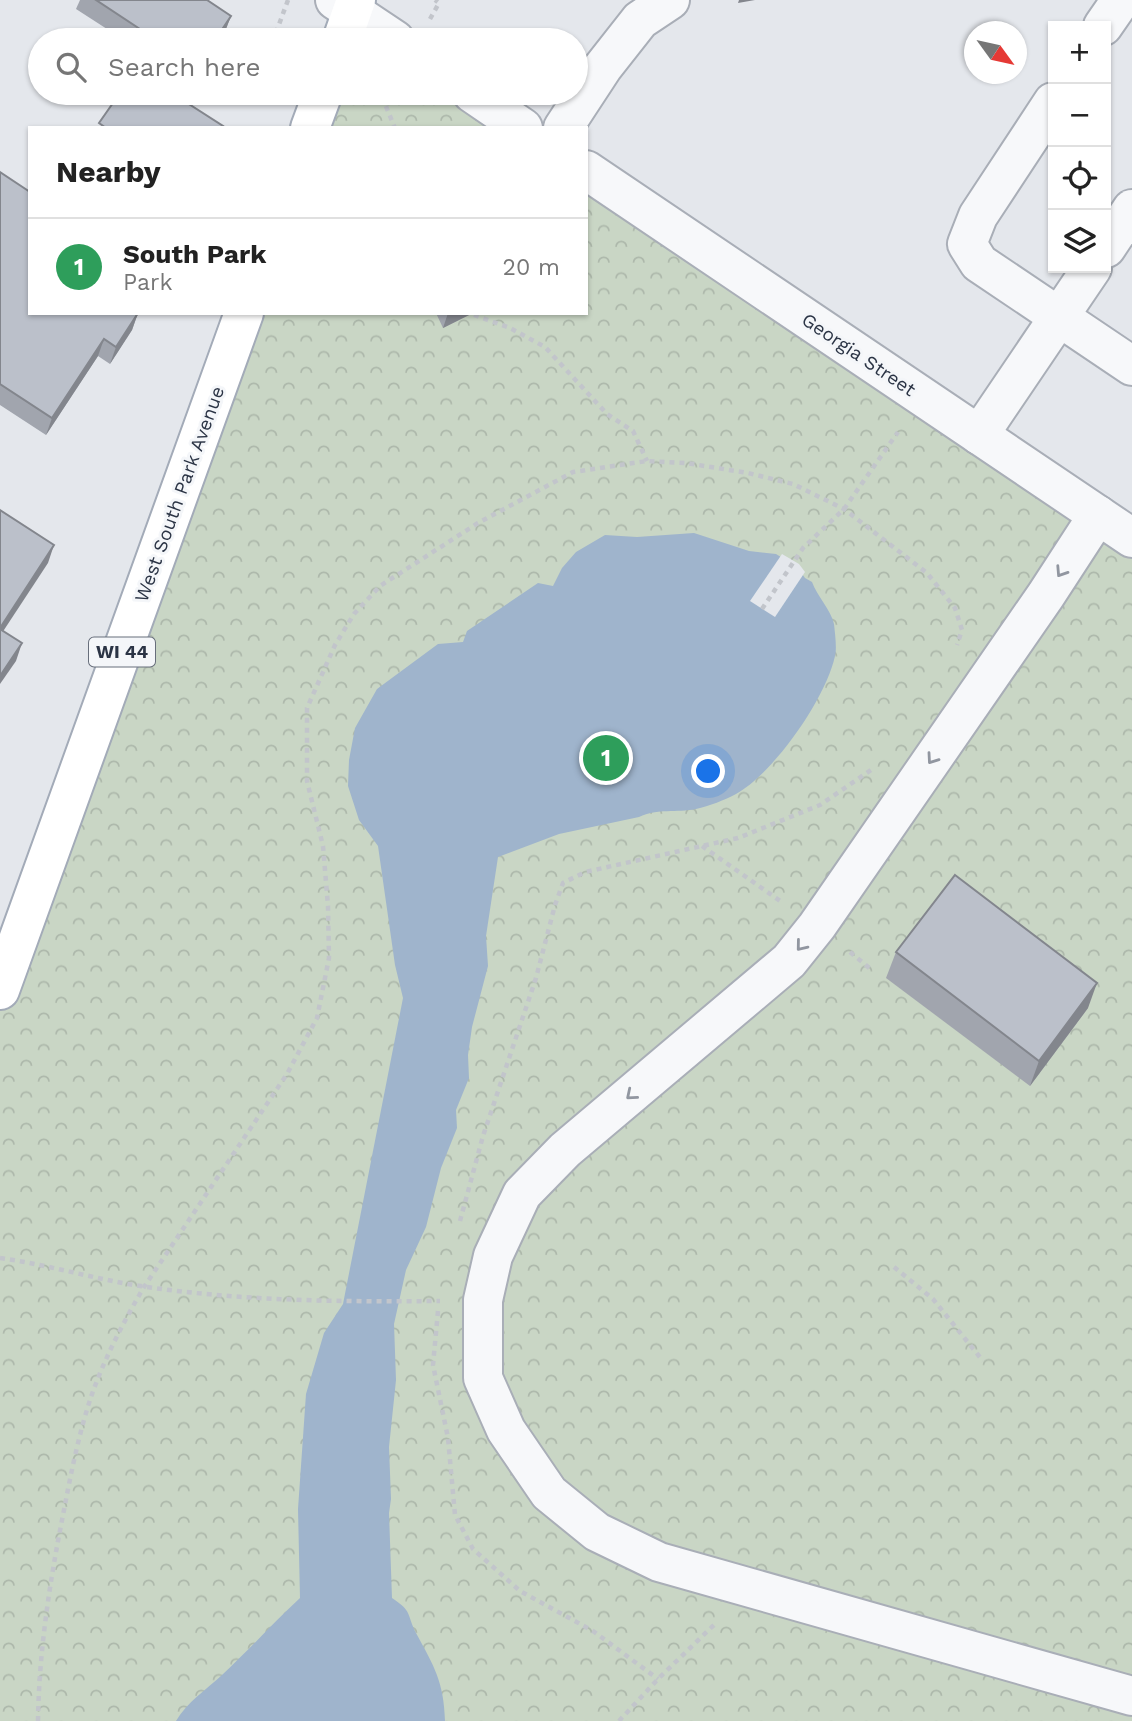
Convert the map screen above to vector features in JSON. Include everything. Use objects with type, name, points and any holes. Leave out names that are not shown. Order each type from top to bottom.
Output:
[{"type":"main road","points":[[311,126],[319,105]]},
{"type":"main road","name":"West South Park Avenue","points":[[0,990],[243,315]]},
{"type":"street","points":[[588,90],[640,20],[670,0]]},
{"type":"street","points":[[1106,21],[1121,0]]},
{"type":"street","points":[[346,13],[373,28]]},
{"type":"street","points":[[489,105],[520,126]]},
{"type":"street","points":[[564,126],[578,105]]},
{"type":"street","points":[[1048,110],[978,216],[967,244],[979,263],[1132,366]]},
{"type":"street","name":"Georgia Street","points":[[588,171],[1132,538]]},
{"type":"street","points":[[1111,240],[1132,209]]},
{"type":"street","points":[[979,435],[1089,273]]},
{"type":"street","points":[[1098,515],[1046,595],[817,926],[789,961],[565,1150],[522,1195],[493,1256],[483,1300],[483,1378],[506,1430],[549,1493],[597,1532],[659,1563],[1132,1696]]},
{"type":"path","points":[[278,28],[288,0]]},
{"type":"path","points":[[387,105],[394,126]]},
{"type":"path","points":[[474,315],[510,328],[545,347],[607,414],[633,431],[647,461]]},
{"type":"path","points":[[762,609],[803,548],[844,509],[924,398]]},
{"type":"path","points":[[38,1721],[38,1692],[50,1580],[71,1475],[91,1396],[128,1314],[144,1287],[287,1074],[317,1018],[329,958],[328,906],[323,846],[307,781],[307,708],[335,645],[354,614],[380,586],[478,523],[573,472],[647,461],[686,463],[748,473],[793,484],[844,509],[927,573],[955,608],[962,630],[954,655]]},
{"type":"path","points":[[459,1225],[483,1136],[536,978],[563,883],[585,872],[738,838],[820,805],[874,769]]},
{"type":"path","points":[[0,1258],[40,1263],[144,1287],[196,1293],[321,1300],[411,1301]]},
{"type":"path","points":[[894,1267],[933,1299],[983,1361]]},
{"type":"path","points":[[442,1288],[438,1301],[433,1365],[448,1438],[455,1515],[473,1549],[520,1591],[593,1632],[658,1679]]},
{"type":"path","points":[[619,1721],[658,1679],[754,1589]]},
{"type":"green space","points":[[319,105],[489,105],[520,126],[311,126]]},
{"type":"green space","points":[[588,171],[1132,538],[1132,1721],[0,1721],[0,978],[241,315],[588,315]]},
{"type":"water","points":[[694,533],[749,551],[776,554],[797,567],[805,578],[812,582],[832,619],[836,641],[835,656],[821,692],[796,733],[766,769],[736,794],[696,809],[653,813],[559,834],[498,857],[486,936],[488,966],[472,1027],[468,1055],[469,1078],[456,1110],[457,1128],[441,1168],[426,1227],[406,1270],[394,1324],[396,1380],[389,1447],[392,1598],[406,1610],[433,1665],[443,1695],[445,1721],[176,1721],[191,1702],[232,1666],[300,1598],[298,1509],[306,1394],[324,1333],[343,1304],[403,998],[395,965],[378,846],[359,820],[348,786],[349,760],[355,728],[377,689],[438,644],[463,642],[467,631],[538,583],[553,586],[562,568],[576,552],[605,535],[637,537]]},
{"type":"pier","points":[[782,554],[799,564],[805,572],[775,617],[750,601]]},
{"type":"building","points":[[96,0],[207,0],[231,16],[223,28],[138,28]]},
{"type":"building","points":[[112,105],[190,105],[223,126],[103,126],[99,123]]},
{"type":"building","points":[[0,172],[28,191],[28,315],[137,315],[116,347],[104,339],[52,418],[0,384]]},
{"type":"building","points":[[0,510],[54,545],[0,628]]},
{"type":"building","points":[[0,629],[22,643],[0,676]]},
{"type":"building","points":[[955,875],[1097,983],[1039,1061],[896,952]]},
{"type":"place","name":"South Park","points":[[606,758]]}]
